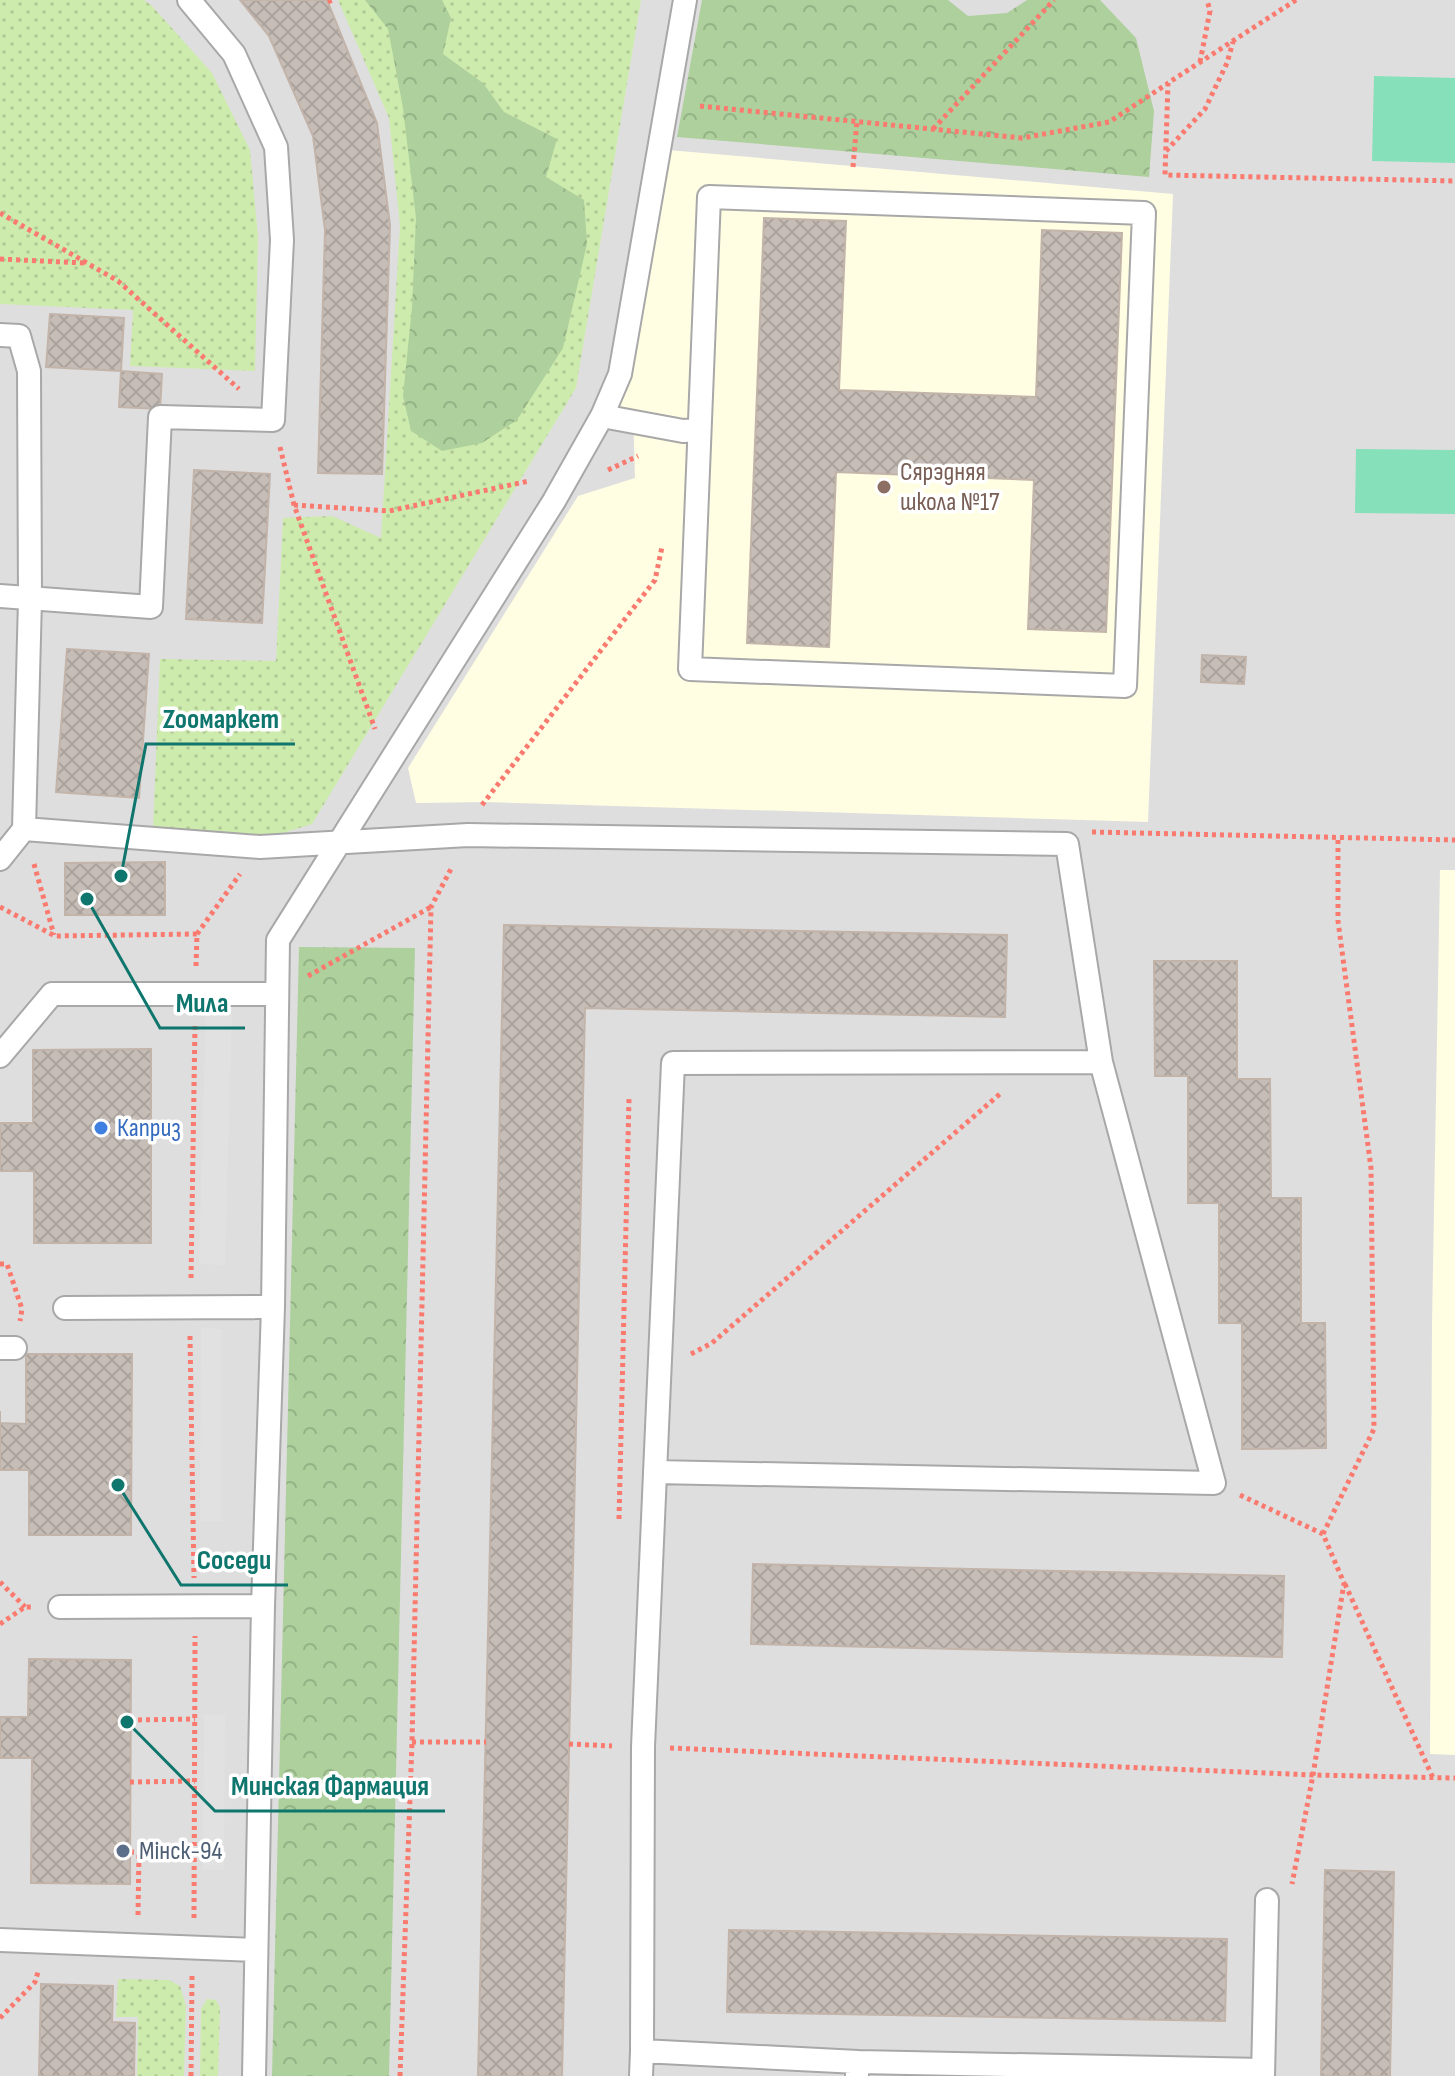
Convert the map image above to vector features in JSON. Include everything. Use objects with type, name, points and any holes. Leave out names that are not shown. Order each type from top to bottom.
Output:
[{"type":"lane","points":[[0,596],[151,607],[160,417],[273,420],[282,240],[276,147],[234,54],[189,0]]},
{"type":"lane","points":[[254,2076],[263,1606],[273,1307],[278,940],[602,416],[620,374],[685,0]]},
{"type":"lane","points":[[709,197],[1144,213],[1125,686],[690,669],[699,430],[709,197]]},
{"type":"lane","points":[[0,335],[19,336],[29,371],[30,599],[24,829],[0,859]]},
{"type":"lane","points":[[602,416],[683,431],[699,430]]},
{"type":"lane","points":[[24,829],[260,847],[468,835],[1067,844],[1101,1062],[1214,1483],[655,1472]]},
{"type":"lane","points":[[0,1056],[52,994],[276,994]]},
{"type":"lane","points":[[641,2076],[643,1747],[673,1063],[1101,1062]]},
{"type":"lane","points":[[65,1308],[273,1307]]},
{"type":"lane","points":[[60,1607],[263,1606]]},
{"type":"lane","points":[[642,2051],[858,2069],[1263,2073],[1267,1900]]},
{"type":"lane","points":[[0,1940],[256,1950]]},
{"type":"path","points":[[933,129],[1054,0]]},
{"type":"path","points":[[1200,63],[1210,11],[1207,0]]},
{"type":"path","points":[[700,106],[1022,138],[1109,122],[1296,0]]},
{"type":"path","points":[[1166,151],[1205,109],[1227,63],[1233,41]]},
{"type":"path","points":[[1168,83],[1165,175],[1455,181]]},
{"type":"path","points":[[853,167],[857,121]]},
{"type":"path","points":[[0,213],[118,281],[273,420],[294,505],[377,734],[385,721]]},
{"type":"path","points":[[0,259],[86,263]]},
{"type":"path","points":[[294,505],[389,511],[529,481],[585,483],[634,456],[649,455]]},
{"type":"path","points":[[521,494],[537,468]]},
{"type":"path","points":[[477,812],[655,580],[663,537]]},
{"type":"path","points":[[1087,832],[1455,840]]},
{"type":"path","points":[[400,2076],[412,1742],[431,907],[468,835]]},
{"type":"path","points":[[1323,1534],[1374,1429],[1371,1168],[1338,921],[1338,838]]},
{"type":"path","points":[[191,2076],[195,1947],[195,1607],[190,1308],[197,934],[260,847]]},
{"type":"path","points":[[32,857],[55,936]]},
{"type":"path","points":[[0,907],[55,936],[197,934]]},
{"type":"path","points":[[276,994],[431,907]]},
{"type":"path","points":[[623,1368],[659,1372],[712,1343],[974,1119],[1034,1062]]},
{"type":"path","points":[[0,1264],[7,1264],[22,1309],[8,1348]]},
{"type":"path","points":[[1214,1483],[1323,1534],[1433,1778]]},
{"type":"path","points":[[0,1582],[25,1607]]},
{"type":"path","points":[[1292,1887],[1344,1583]]},
{"type":"path","points":[[130,1720],[195,1719]]},
{"type":"path","points":[[412,1742],[486,1742]]},
{"type":"path","points":[[569,1744],[1313,1775],[1455,1778]]},
{"type":"path","points":[[130,1782],[195,1781]]},
{"type":"path","points":[[130,1852],[195,1852]]},
{"type":"path","points":[[137,1923],[139,1852]]},
{"type":"path","points":[[0,2018],[35,1982],[39,1967]]},
{"type":"shaded area","points":[[0,0],[1455,0],[1455,2076],[0,2076]]},
{"type":"shaded area","name":"Сярэдняя школа №17","points":[[668,150],[1173,194],[1148,822],[485,802],[416,803],[408,768],[578,496],[635,478],[633,409],[616,411]]},
{"type":"shaded area","points":[[1440,870],[1455,870],[1455,1755],[1430,1754],[1432,1324]]},
{"type":"shaded area","points":[[206,1006],[232,1007],[225,1265],[199,1264]]},
{"type":"shaded area","points":[[201,1328],[222,1329],[222,1521],[200,1521]]},
{"type":"shaded area","points":[[204,1714],[225,1715],[224,1870],[203,1870]]},
{"type":"green space","points":[[0,0],[144,0],[212,73],[250,150],[258,237],[255,371],[130,366],[133,310],[0,304]]},
{"type":"green space","points":[[338,0],[641,0],[576,388],[312,824],[260,840],[153,829],[160,659],[276,661],[283,518],[332,516],[381,538],[400,226],[389,118]]},
{"type":"green space","points":[[365,0],[442,0],[451,18],[443,54],[483,83],[504,112],[557,139],[546,177],[584,200],[587,244],[563,348],[517,420],[482,443],[442,451],[411,431],[403,396],[412,307],[416,218],[403,108],[388,29]]},
{"type":"green space","points":[[702,0],[948,0],[968,16],[1007,13],[1027,0],[1100,0],[1136,38],[1154,111],[1149,177],[677,137]]},
{"type":"green space","points":[[1374,76],[1455,78],[1455,163],[1372,161]]},
{"type":"green space","points":[[1356,449],[1455,450],[1455,514],[1355,513]]},
{"type":"green space","points":[[299,947],[415,948],[389,2076],[272,2076]]},
{"type":"green space","points":[[118,1979],[169,1980],[180,1986],[186,2006],[184,2076],[137,2076],[138,2017],[116,2017]]},
{"type":"green space","points":[[207,1999],[216,2000],[220,2008],[218,2076],[200,2076],[201,2009]]},
{"type":"building","points":[[240,0],[327,0],[377,123],[390,225],[382,474],[318,473],[325,230],[313,136],[269,36]]},
{"type":"building","points":[[764,218],[846,221],[839,390],[1036,397],[1042,230],[1122,233],[1106,632],[1028,629],[1034,480],[836,472],[829,647],[747,643]]},
{"type":"building","points":[[50,314],[124,318],[121,371],[46,367]]},
{"type":"building","points":[[121,371],[162,374],[160,409],[119,407]]},
{"type":"building","points":[[194,470],[270,474],[262,623],[186,619]]},
{"type":"building","points":[[67,649],[149,654],[139,798],[56,792]]},
{"type":"building","points":[[1202,655],[1246,657],[1244,684],[1201,682]]},
{"type":"building","points":[[165,862],[165,915],[65,915],[65,863]]},
{"type":"building","points":[[504,925],[1007,935],[1005,1017],[585,1008],[562,2076],[478,2076]]},
{"type":"building","points":[[1154,961],[1237,961],[1237,1079],[1270,1079],[1271,1198],[1301,1198],[1301,1323],[1325,1323],[1326,1448],[1242,1449],[1242,1323],[1219,1323],[1219,1203],[1188,1203],[1188,1076],[1155,1076]]},
{"type":"building","points":[[151,1049],[151,1243],[34,1243],[34,1171],[0,1171],[0,1123],[33,1123],[33,1050]]},
{"type":"building","points":[[26,1354],[132,1354],[131,1535],[29,1535],[29,1470],[0,1470],[0,1423],[26,1424]]},
{"type":"building","points":[[753,1564],[1284,1576],[1282,1657],[751,1644]]},
{"type":"building","points":[[29,1659],[131,1660],[130,1884],[31,1883],[32,1758],[0,1758],[0,1717],[28,1717]]},
{"type":"building","points":[[1325,1870],[1394,1872],[1390,2076],[1321,2076]]},
{"type":"building","points":[[729,1930],[1227,1939],[1225,2021],[727,2012]]},
{"type":"building","points":[[41,1984],[113,1986],[112,2022],[135,2023],[134,2076],[39,2076]]},
{"type":"place","name":"Сярэдняя школа №17","points":[[884,487]]},
{"type":"place","name":"Zooмаркет","points":[[121,876]]},
{"type":"place","name":"Мила","points":[[87,899]]},
{"type":"place","name":"Каприз","points":[[101,1128]]},
{"type":"place","name":"Соседи","points":[[118,1485]]},
{"type":"place","name":"Минская Фармация","points":[[127,1722]]},
{"type":"place","name":"Мінск-94","points":[[123,1851]]}]
